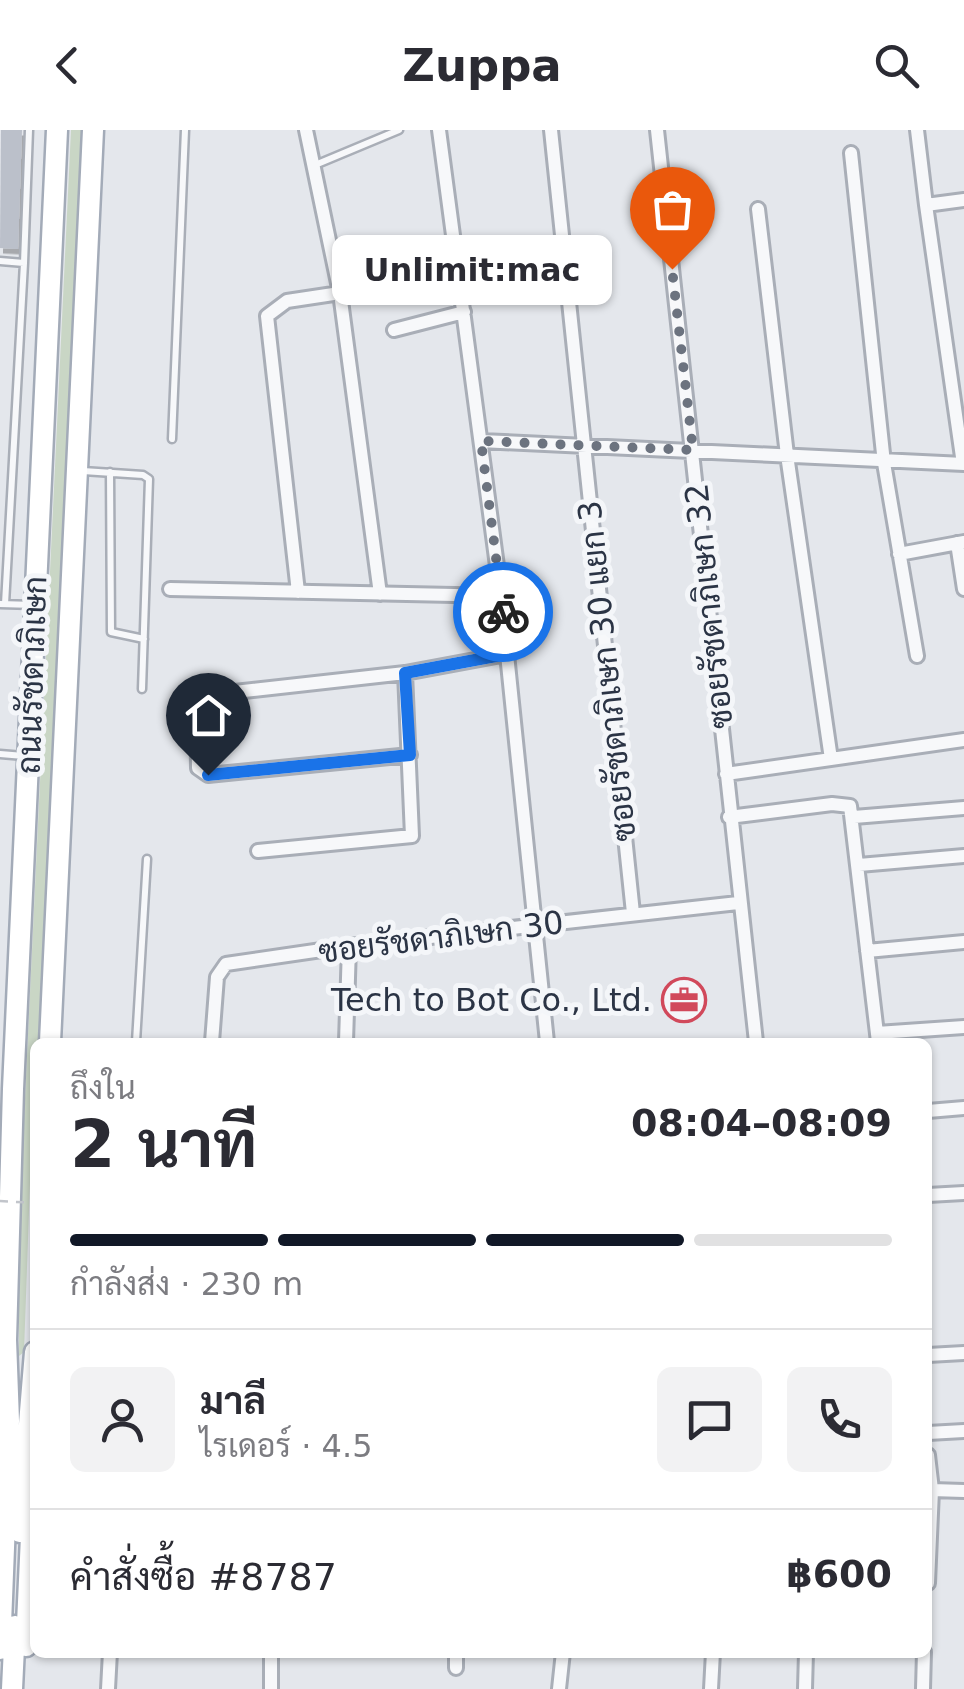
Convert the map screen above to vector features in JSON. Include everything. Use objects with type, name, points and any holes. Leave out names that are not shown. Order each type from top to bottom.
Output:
[{"type":"main road","name":"ถนนรัชดาภิเษก","points":[[12,1689],[13,1523],[6,1340],[7,1088],[31,756],[34,605],[57,130]]},
{"type":"main road","name":"ถนนรัชดาภิเษก","points":[[50,1038],[92,130]]},
{"type":"main road","name":"ถนนรัชดาภิเษก","points":[[0,1396],[6,1340]]},
{"type":"main road","name":"ถนนรัชดาภิเษก","points":[[0,1649],[30,1391]]},
{"type":"main road","points":[[25,1689],[30,1564]]},
{"type":"street","points":[[306,130],[340,293],[380,594]]},
{"type":"street","points":[[439,130],[501,596],[547,1038]]},
{"type":"street","name":"ซอยรัชดาภิเษก 30 แยก 3","points":[[551,130],[632,913]]},
{"type":"street","name":"ซอยรัชดาภิเษก 32","points":[[657,130],[755,1038]]},
{"type":"street","points":[[481,441],[964,464],[917,130]]},
{"type":"street","points":[[851,153],[884,462],[916,656]]},
{"type":"street","points":[[926,205],[964,200]]},
{"type":"street","points":[[758,210],[786,455],[831,759]]},
{"type":"street","points":[[298,592],[267,316],[287,301],[340,293]]},
{"type":"street","points":[[394,330],[464,312]]},
{"type":"street","points":[[899,554],[960,542],[964,589]]},
{"type":"street","points":[[170,589],[501,596]]},
{"type":"street","points":[[410,755],[208,775],[198,768],[200,697],[405,673],[507,654]]},
{"type":"street","points":[[258,852],[412,836],[405,673]]},
{"type":"street","points":[[726,774],[964,740]]},
{"type":"street","points":[[729,818],[846,803],[854,817],[877,1038],[964,1027]]},
{"type":"street","points":[[854,817],[964,808]]},
{"type":"street","points":[[859,865],[964,856]]},
{"type":"street","name":"ซอยรัชดาภิเษก 30","points":[[212,1038],[217,977],[226,964],[349,946],[738,903]]},
{"type":"street","points":[[868,950],[964,942]]},
{"type":"street","points":[[346,1038],[349,946]]},
{"type":"street","points":[[932,1111],[964,1108]]},
{"type":"street","points":[[932,1195],[964,1192]]},
{"type":"street","points":[[932,1355],[964,1354]]},
{"type":"street","points":[[932,1432],[964,1431]]},
{"type":"street","points":[[932,1490],[964,1491]]},
{"type":"street","points":[[108,1689],[110,1658]]},
{"type":"street","points":[[271,1658],[271,1689]]},
{"type":"street","points":[[456,1658],[456,1668]]},
{"type":"street","points":[[559,1689],[562,1658]]},
{"type":"street","points":[[711,1689],[714,1658]]},
{"type":"street","points":[[805,1689],[806,1658]]},
{"type":"street","points":[[922,1689],[924,1658]]},
{"type":"lane","points":[[29,130],[3,604],[34,605]]},
{"type":"lane","points":[[172,440],[185,130]]},
{"type":"lane","points":[[314,165],[399,130]]},
{"type":"lane","points":[[0,261],[24,262]]},
{"type":"lane","points":[[76,470],[149,479],[142,690]]},
{"type":"lane","points":[[110,472],[111,632],[144,640]]},
{"type":"lane","points":[[0,754],[31,756]]},
{"type":"lane","points":[[136,1038],[147,859]]},
{"type":"path","points":[[0,1201],[30,1202]]},
{"type":"green space","points":[[71,130],[82,130],[39,1038],[30,1038],[30,1183],[24,1352],[19,1356],[19,1224]]},
{"type":"building","points":[[1,130],[22,130],[18,249],[0,248]]},
{"type":"way so far","points":[[503,612],[481,441],[693,450],[672,269]]},
{"type":"place","name":"Unlimit:mac","points":[[672,269]]},
{"type":"place","name":"Tech to Bot Co., Ltd.","points":[[684,1000]]},
{"type":"route","points":[[208,775],[410,755],[405,673],[507,654],[503,612]]}]
